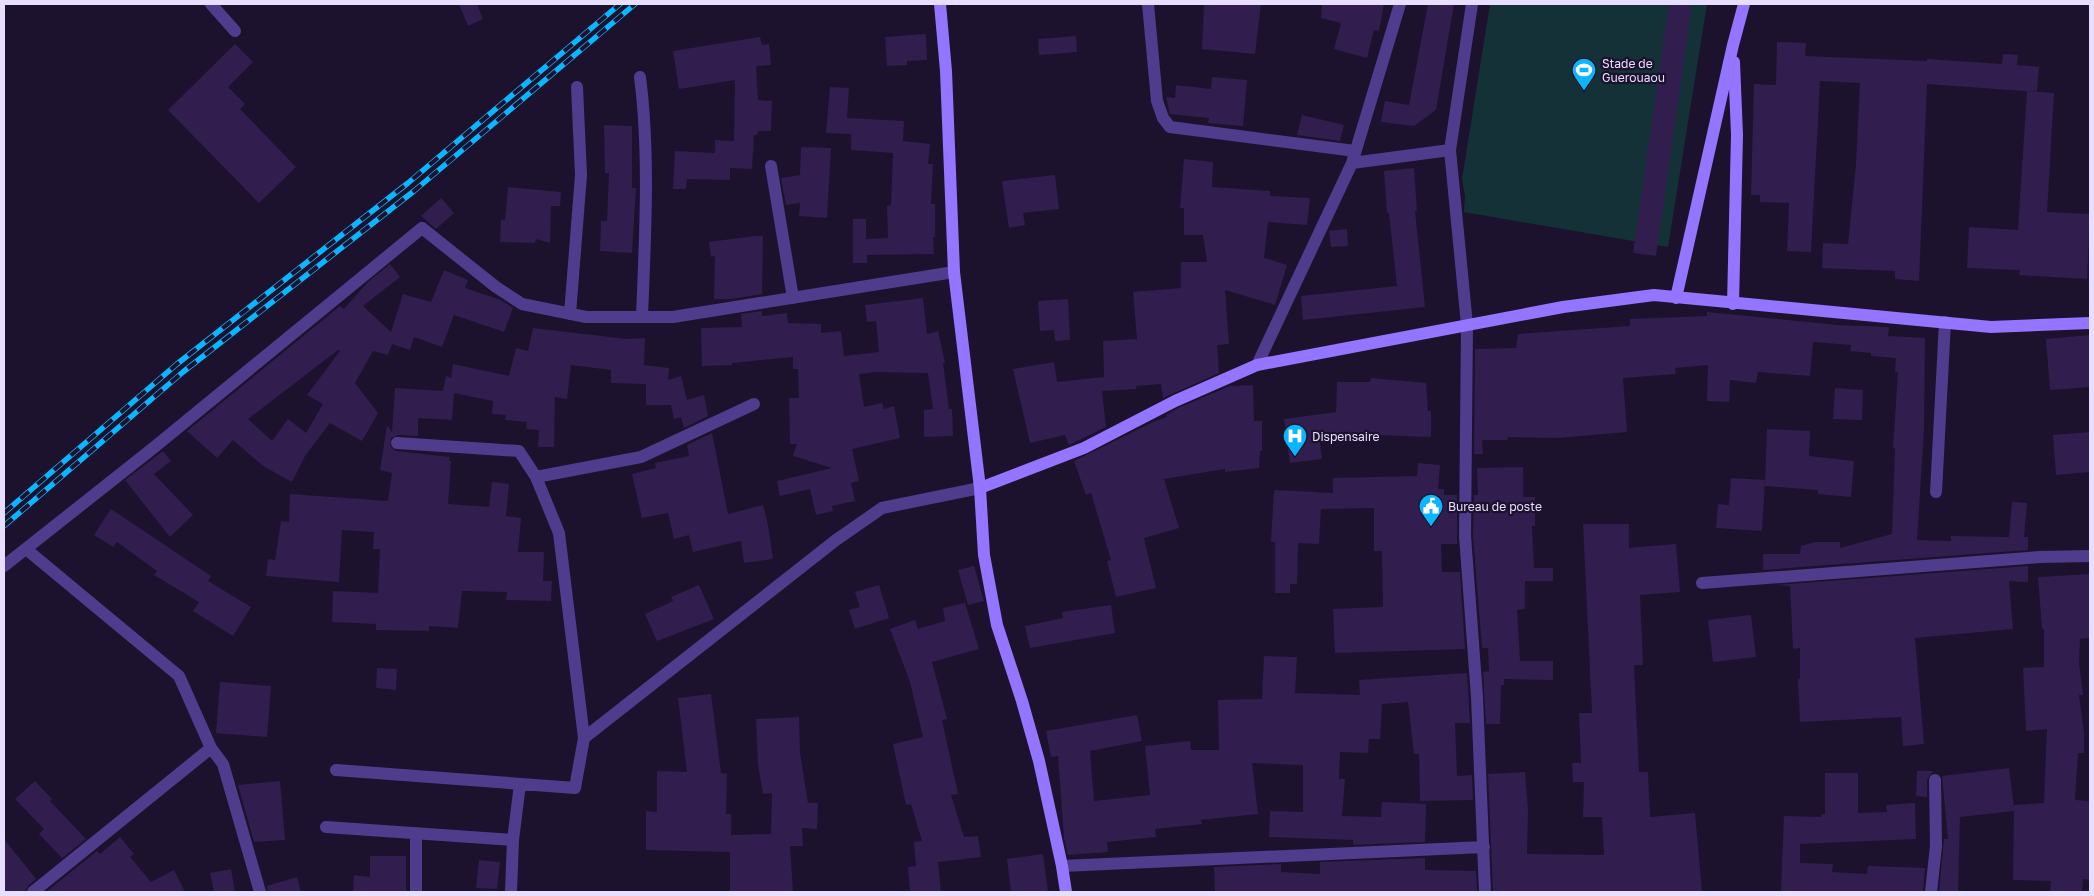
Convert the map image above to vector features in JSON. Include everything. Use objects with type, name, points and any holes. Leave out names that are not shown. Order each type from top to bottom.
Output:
[{"type":"main road","points":[[940,4],[946,71],[954,272],[980,488],[984,555],[997,625],[1025,710],[1062,866],[1066,892]]},
{"type":"main road","points":[[1676,298],[1744,4]]},
{"type":"main road","points":[[1733,45],[1737,135],[1733,304]]},
{"type":"main road","points":[[980,488],[1084,448],[1175,401],[1257,365],[1581,305],[1654,296],[1991,327],[2090,322]]},
{"type":"street","points":[[211,4],[235,31]]},
{"type":"street","points":[[1148,4],[1158,101],[1163,118],[1170,127],[1353,157],[1450,150]]},
{"type":"street","points":[[1257,365],[1353,157],[1400,4]]},
{"type":"street","points":[[1472,4],[1450,150],[1467,325],[1465,536],[1478,697],[1485,892]]},
{"type":"street","points":[[640,76],[644,109],[642,317]]},
{"type":"street","points":[[570,314],[581,175],[577,87]]},
{"type":"street","points":[[771,166],[793,298]]},
{"type":"street","points":[[4,566],[152,449],[422,228],[496,287],[522,304],[586,317],[673,317],[954,272]]},
{"type":"street","points":[[1936,492],[1944,322]]},
{"type":"street","points":[[536,478],[641,458],[754,404]]},
{"type":"street","points":[[336,770],[575,788],[584,738],[559,533],[536,478],[519,451],[397,443]]},
{"type":"street","points":[[584,738],[836,540],[882,508],[980,488]]},
{"type":"street","points":[[26,549],[179,676],[211,748],[223,764],[260,892]]},
{"type":"street","points":[[1702,583],[2040,557],[2090,556]]},
{"type":"street","points":[[33,892],[211,748]]},
{"type":"street","points":[[1931,892],[1936,846],[1935,780]]},
{"type":"street","points":[[511,892],[513,840],[520,784]]},
{"type":"street","points":[[326,827],[513,840]]},
{"type":"street","points":[[416,833],[416,892]]},
{"type":"street","points":[[1062,866],[1484,847]]},
{"type":"green space","name":"Stade de Guerouaou","points":[[1490,4],[1707,4],[1668,247],[1464,212],[1465,196],[1462,179]]},
{"type":"building","points":[[459,4],[477,4],[483,19],[468,26]]},
{"type":"building","points":[[1204,4],[1261,4],[1255,54],[1202,49]]},
{"type":"building","points":[[1322,4],[1384,4],[1379,31],[1374,30],[1367,58],[1334,49],[1341,23],[1321,18]]},
{"type":"building","points":[[1428,4],[1454,4],[1436,110],[1414,126],[1381,122],[1385,101],[1409,105]]},
{"type":"building","points":[[1669,4],[1692,4],[1656,256],[1633,253]]},
{"type":"building","points":[[926,34],[927,60],[907,61],[907,65],[887,66],[885,37]]},
{"type":"building","points":[[1076,36],[1077,52],[1039,55],[1038,39]]},
{"type":"building","points":[[760,37],[762,45],[769,44],[771,65],[756,66],[758,100],[772,101],[771,131],[758,131],[757,135],[754,135],[752,169],[730,168],[730,180],[687,179],[686,189],[673,189],[675,151],[715,153],[715,140],[734,141],[735,80],[679,89],[673,51]]},
{"type":"building","points":[[1777,42],[1806,43],[1805,56],[1927,61],[1927,59],[2002,64],[2003,54],[2018,55],[2017,65],[2039,67],[2037,92],[1927,84],[1919,281],[1895,279],[1895,271],[1822,268],[1823,243],[1848,244],[1856,164],[1860,83],[1820,81],[1811,252],[1787,251],[1789,203],[1760,202],[1760,195],[1751,195],[1754,84],[1776,85]]},
{"type":"building","points":[[235,44],[253,62],[228,87],[245,104],[240,109],[296,167],[259,203],[168,110]]},
{"type":"building","points":[[1212,77],[1247,80],[1243,126],[1208,123],[1209,118],[1170,114],[1166,97],[1175,98],[1176,85],[1211,89]]},
{"type":"building","points":[[830,87],[849,88],[847,118],[904,121],[903,141],[930,144],[928,164],[933,164],[931,204],[935,204],[934,254],[867,255],[867,263],[853,263],[853,219],[866,219],[866,239],[888,238],[887,206],[891,205],[893,153],[851,150],[851,134],[826,133]]},
{"type":"building","points":[[2027,91],[2054,93],[2047,212],[2090,214],[2087,279],[2019,275],[2020,270],[1967,268],[1969,227],[2018,230]]},
{"type":"building","points":[[1302,115],[1344,125],[1340,141],[1297,135]]},
{"type":"building","points":[[604,125],[632,126],[632,188],[636,188],[632,253],[600,251],[601,221],[607,221],[609,173],[605,173]]},
{"type":"building","points":[[801,147],[831,148],[827,218],[799,216],[800,203],[786,205],[781,178],[800,175]]},
{"type":"building","points":[[1184,159],[1213,162],[1212,187],[1270,191],[1270,196],[1310,198],[1307,225],[1268,222],[1264,258],[1287,265],[1275,305],[1225,290],[1229,344],[1217,345],[1219,373],[1163,398],[1161,384],[1136,386],[1136,389],[1102,391],[1106,427],[1069,445],[1065,435],[1030,443],[1013,369],[1054,362],[1057,382],[1104,377],[1103,341],[1137,339],[1133,292],[1181,288],[1181,262],[1207,262],[1203,235],[1184,235],[1184,208],[1180,208]]},
{"type":"building","points":[[1414,168],[1417,211],[1415,211],[1425,307],[1303,320],[1301,296],[1397,286],[1389,213],[1387,213],[1384,171]]},
{"type":"building","points":[[1055,175],[1059,209],[1023,213],[1025,225],[1009,228],[1002,181]]},
{"type":"building","points":[[508,187],[561,192],[560,206],[551,206],[550,243],[536,239],[535,243],[500,242],[501,220],[505,220]]},
{"type":"building","points":[[441,198],[454,213],[436,229],[421,216]]},
{"type":"building","points":[[1347,229],[1348,246],[1331,247],[1329,231]]},
{"type":"building","points":[[763,236],[762,294],[732,299],[714,299],[715,256],[711,257],[709,242]]},
{"type":"building","points":[[390,264],[400,277],[363,306],[391,332],[403,294],[431,302],[444,270],[468,280],[465,288],[501,300],[513,308],[504,332],[454,315],[442,347],[414,337],[410,350],[392,344],[388,355],[373,351],[355,383],[378,413],[362,441],[330,423],[305,456],[292,482],[263,466],[233,440],[217,458],[187,431],[340,306],[344,309],[368,282]],"holes":[[[338,350],[340,351],[307,395],[323,404],[306,433],[288,419],[272,441],[248,419]]]},
{"type":"building","points":[[923,298],[927,334],[938,331],[945,363],[943,363],[949,409],[952,409],[953,436],[924,437],[924,410],[933,409],[928,373],[876,372],[859,374],[864,407],[882,403],[884,409],[894,406],[900,438],[852,449],[859,481],[851,483],[855,501],[832,506],[833,511],[816,515],[810,489],[780,496],[777,481],[832,468],[793,456],[797,444],[790,444],[789,398],[799,398],[798,369],[793,369],[793,357],[732,363],[732,365],[702,366],[701,328],[742,327],[741,314],[762,311],[762,316],[787,313],[788,323],[821,324],[821,333],[841,331],[844,356],[879,352],[876,321],[867,322],[865,305]]},
{"type":"building","points":[[1068,299],[1070,340],[1055,341],[1054,330],[1040,331],[1038,301]]},
{"type":"building","points":[[1707,312],[1837,325],[1889,327],[1888,336],[1925,338],[1924,429],[1917,540],[1951,541],[1951,536],[2009,537],[2012,502],[2027,503],[2024,537],[2028,537],[2028,550],[1763,570],[1763,554],[1800,554],[1801,546],[1815,542],[1840,542],[1840,548],[1892,534],[1895,449],[1893,448],[1898,372],[1895,372],[1896,358],[1871,356],[1871,353],[1850,351],[1851,345],[1813,342],[1810,376],[1758,372],[1756,383],[1730,380],[1729,402],[1707,401],[1708,365],[1675,368],[1676,374],[1623,378],[1627,432],[1556,438],[1508,437],[1507,440],[1482,440],[1483,454],[1474,454],[1475,349],[1516,348],[1518,334],[1630,326],[1630,319],[1707,316]]},
{"type":"building","points":[[533,328],[627,339],[645,338],[644,365],[669,368],[668,380],[681,376],[687,400],[704,395],[708,416],[684,428],[681,417],[674,419],[671,405],[646,405],[646,384],[611,383],[611,370],[571,365],[567,399],[555,397],[554,447],[538,447],[539,430],[526,429],[527,422],[505,420],[506,415],[492,414],[493,401],[454,393],[452,420],[418,418],[418,436],[398,435],[391,438],[390,446],[396,451],[450,457],[448,504],[489,507],[492,482],[509,484],[506,516],[521,518],[518,552],[544,552],[543,581],[552,581],[551,601],[506,600],[507,592],[462,591],[458,628],[429,626],[429,631],[376,630],[376,624],[332,622],[333,591],[378,593],[380,549],[373,549],[374,532],[342,530],[339,582],[266,576],[268,559],[275,560],[281,521],[289,522],[290,494],[388,501],[392,473],[380,470],[387,425],[392,432],[395,388],[443,391],[446,376],[451,378],[453,364],[509,376],[516,348],[528,351]]},
{"type":"building","points":[[2090,335],[2090,387],[2050,390],[2046,339]]},
{"type":"building","points":[[1371,378],[1426,383],[1428,411],[1431,411],[1431,437],[1323,433],[1323,442],[1320,442],[1322,459],[1290,463],[1284,419],[1336,412],[1337,382],[1370,382]]},
{"type":"building","points":[[1253,385],[1254,421],[1262,421],[1262,451],[1260,451],[1259,468],[1225,472],[1225,469],[1164,479],[1179,528],[1144,538],[1156,588],[1116,597],[1107,561],[1111,560],[1091,493],[1086,495],[1074,461],[1167,417],[1166,415],[1178,408],[1230,386]]},
{"type":"building","points":[[1835,388],[1863,390],[1862,420],[1833,419]]},
{"type":"building","points":[[1767,429],[1810,431],[1809,456],[1854,461],[1851,497],[1818,494],[1818,490],[1765,486]]},
{"type":"building","points":[[2090,432],[2090,472],[2056,475],[2053,435]]},
{"type":"building","points":[[712,433],[728,514],[763,505],[773,559],[744,563],[741,541],[693,552],[689,535],[674,539],[668,513],[642,518],[632,474],[656,468],[655,463],[689,456],[687,445]]},
{"type":"building","points":[[163,451],[171,461],[154,474],[193,515],[170,537],[125,480]]},
{"type":"building","points":[[1418,463],[1440,465],[1438,489],[1444,489],[1444,495],[1457,495],[1457,544],[1441,544],[1442,572],[1460,572],[1465,649],[1335,653],[1333,609],[1383,607],[1382,551],[1374,551],[1374,508],[1321,509],[1319,544],[1298,543],[1297,584],[1290,584],[1290,593],[1275,593],[1275,542],[1271,542],[1274,490],[1333,493],[1333,478],[1417,476]]},
{"type":"building","points":[[1523,467],[1523,497],[1535,497],[1535,526],[1532,526],[1534,568],[1553,568],[1553,581],[1525,581],[1525,609],[1517,610],[1520,661],[1553,661],[1553,680],[1504,679],[1504,685],[1501,685],[1500,724],[1486,724],[1483,672],[1489,671],[1488,648],[1482,648],[1473,536],[1474,495],[1478,495],[1477,468]]},
{"type":"building","points":[[1731,478],[1765,480],[1762,531],[1716,528],[1718,504],[1729,505]]},
{"type":"building","points":[[111,509],[211,576],[208,581],[251,607],[233,636],[193,611],[199,602],[154,575],[157,571],[117,542],[113,547],[94,535]]},
{"type":"building","points":[[1583,524],[1629,524],[1629,548],[1676,544],[1680,592],[1640,595],[1643,665],[1634,665],[1639,772],[1648,772],[1650,817],[1695,813],[1702,892],[1493,892],[1488,774],[1525,772],[1528,810],[1527,854],[1604,855],[1602,817],[1583,817],[1584,782],[1573,782],[1572,763],[1581,763],[1579,713],[1592,713]]},
{"type":"building","points":[[974,566],[984,601],[968,605],[958,570]]},
{"type":"building","points":[[2028,566],[2028,582],[2009,581],[2013,629],[1915,638],[1924,744],[1903,746],[1901,717],[1800,722],[1798,679],[1800,679],[1800,648],[1793,649],[1790,586],[1776,585]]},
{"type":"building","points":[[2090,574],[2090,638],[2080,639],[2079,663],[2083,695],[2079,695],[2084,733],[2084,753],[2078,753],[2075,800],[2090,801],[2090,880],[2083,879],[2082,892],[2050,892],[2051,881],[2013,880],[2014,811],[1960,817],[1958,892],[1939,892],[1944,839],[1948,839],[1942,776],[2009,768],[2014,808],[2014,805],[2044,803],[2047,729],[2026,731],[2023,668],[2044,667],[2044,629],[2042,629],[2038,577]]},
{"type":"building","points":[[699,585],[714,619],[657,641],[645,614],[673,601],[671,597]]},
{"type":"building","points":[[879,585],[889,618],[855,629],[849,610],[860,607],[855,592]]},
{"type":"building","points":[[965,603],[979,649],[932,662],[947,719],[942,720],[958,794],[951,795],[964,837],[978,836],[981,857],[938,862],[941,892],[910,892],[908,867],[916,866],[914,842],[922,841],[911,804],[906,805],[893,744],[923,737],[910,682],[890,629],[915,620],[918,629],[945,621],[943,608]]},
{"type":"building","points":[[1111,605],[1115,633],[1030,648],[1025,626],[1063,618],[1062,612]]},
{"type":"building","points":[[1751,615],[1756,657],[1713,662],[1708,620]]},
{"type":"building","points":[[1264,656],[1297,657],[1295,693],[1360,695],[1359,680],[1467,673],[1470,723],[1455,723],[1457,776],[1472,775],[1473,800],[1420,801],[1419,754],[1414,754],[1408,702],[1382,704],[1380,739],[1369,739],[1368,753],[1340,752],[1339,779],[1345,779],[1342,816],[1381,817],[1382,802],[1426,804],[1425,842],[1353,845],[1353,840],[1269,837],[1270,811],[1303,812],[1303,765],[1252,763],[1258,814],[1201,820],[1202,824],[1155,829],[1156,837],[1107,842],[1108,852],[1068,855],[1064,838],[1058,756],[1051,757],[1046,731],[1137,715],[1142,741],[1090,751],[1094,801],[1150,795],[1145,746],[1190,741],[1191,750],[1219,750],[1218,700],[1262,699]]},
{"type":"building","points":[[377,668],[397,669],[396,690],[376,688]]},
{"type":"building","points":[[220,682],[271,686],[267,737],[216,733]]},
{"type":"building","points":[[711,694],[721,773],[727,774],[726,814],[731,814],[731,835],[771,834],[772,793],[763,794],[758,765],[756,719],[799,717],[800,753],[808,803],[818,803],[817,829],[802,828],[803,846],[790,846],[793,892],[730,892],[730,852],[646,850],[646,811],[657,812],[657,771],[687,772],[678,698]]},
{"type":"building","points":[[1917,771],[1933,771],[1927,780],[1927,797],[1916,796]]},
{"type":"building","points":[[1825,773],[1858,773],[1858,813],[1887,812],[1886,805],[1915,803],[1916,839],[1800,844],[1800,863],[1833,864],[1832,872],[1867,874],[1868,866],[1925,868],[1923,892],[1781,892],[1784,816],[1821,817],[1822,814],[1825,814]]},
{"type":"building","points":[[35,781],[52,799],[50,801],[86,839],[61,859],[39,834],[44,829],[15,799]]},
{"type":"building","points":[[280,781],[285,840],[254,842],[238,785]]},
{"type":"building","points":[[120,837],[134,854],[130,857],[151,882],[174,870],[185,892],[46,892],[97,851],[100,854]]},
{"type":"building","points":[[4,839],[36,879],[28,886],[25,892],[4,892]]},
{"type":"building","points":[[1043,854],[1048,892],[1011,892],[1007,859]]},
{"type":"building","points":[[370,856],[406,856],[406,892],[353,892],[354,875],[370,877]]},
{"type":"building","points":[[1425,858],[1425,870],[1476,871],[1477,892],[1215,892],[1214,867],[1281,864],[1281,872],[1320,874],[1320,862]]},
{"type":"building","points":[[479,860],[500,862],[497,889],[476,888]]},
{"type":"building","points":[[231,869],[235,892],[214,892],[210,873]]},
{"type":"building","points":[[297,877],[301,892],[268,892],[267,886]]},
{"type":"railway","points":[[4,513],[177,364],[408,183],[620,4]]},
{"type":"railway","points":[[4,526],[183,372],[414,191],[635,4]]},
{"type":"place","name":"Stade de Guerouaou","points":[[1584,91]]},
{"type":"place","name":"Dispensaire","points":[[1295,457]]},
{"type":"place","name":"Bureau de poste","points":[[1431,527]]}]
